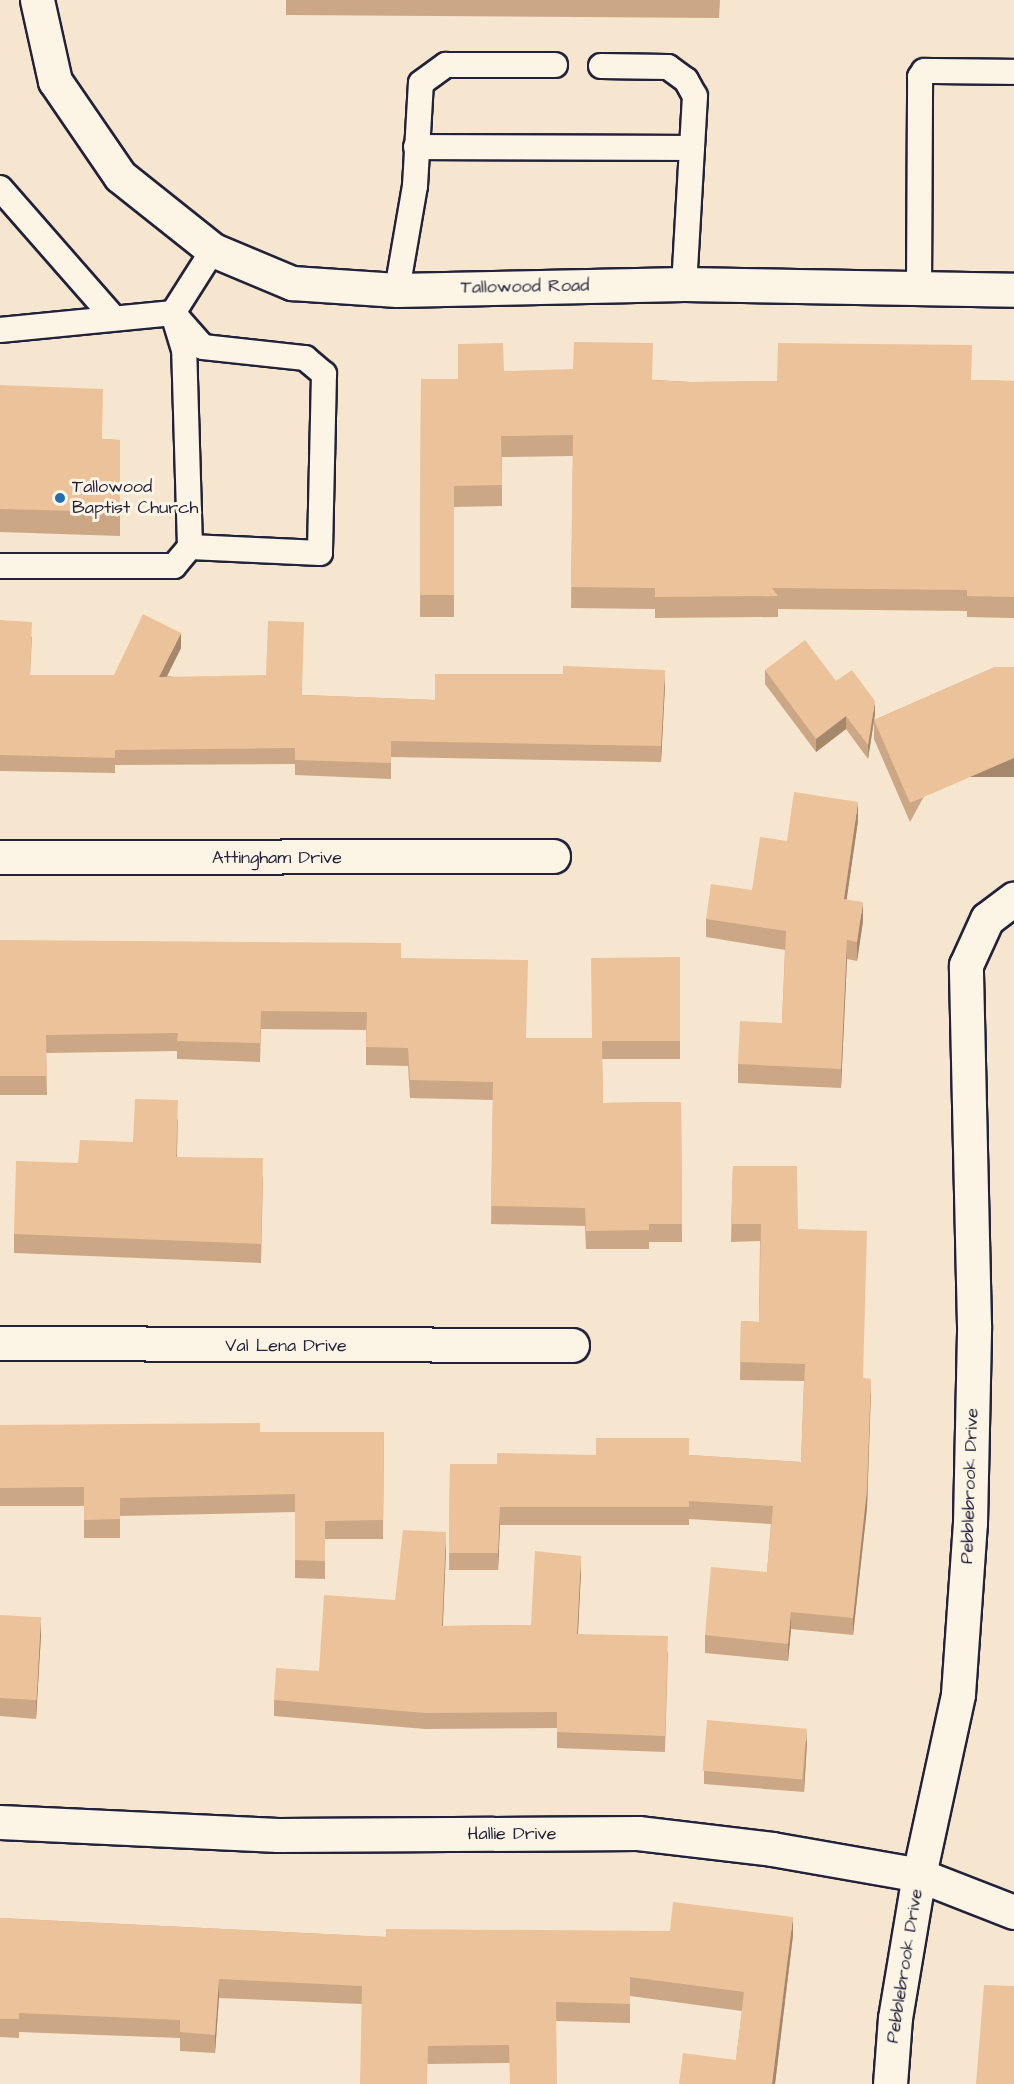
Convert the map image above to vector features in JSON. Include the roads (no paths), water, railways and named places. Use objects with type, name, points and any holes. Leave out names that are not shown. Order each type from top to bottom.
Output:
[{"type":"street","name":"Tallowood Road","points":[[37,0],[55,81],[120,176],[213,250],[291,283],[397,290],[684,284],[1014,290]]},
{"type":"street","name":"Attingham Drive","points":[[0,857],[553,855]]},
{"type":"street","name":"Pebblebrook Drive","points":[[890,2084],[895,2018],[919,1875],[958,1694],[970,1523],[974,1324],[966,965],[987,919],[1014,899]]},
{"type":"street","name":"Val Lena Drive","points":[[0,1343],[572,1346]]},
{"type":"street","name":"Hallie Drive","points":[[0,1822],[267,1835],[638,1833],[772,1849],[919,1875],[1014,1912]]},
{"type":"lane","points":[[397,290],[415,186],[421,83],[431,71],[446,65],[555,66]]},
{"type":"lane","points":[[601,66],[668,67],[678,72],[695,96],[684,284]]},
{"type":"lane","points":[[919,290],[920,77],[924,71],[1014,72]]},
{"type":"lane","points":[[416,147],[692,148]]},
{"type":"lane","points":[[0,188],[114,318]]},
{"type":"lane","points":[[0,566],[174,566],[190,547],[184,350],[173,313],[213,250]]},
{"type":"lane","points":[[0,330],[173,313]]},
{"type":"lane","points":[[173,313],[204,347],[305,358],[324,374],[320,553],[190,547]]},
{"type":"place","name":"Tallowood Baptist Church","points":[[60,498]]}]
